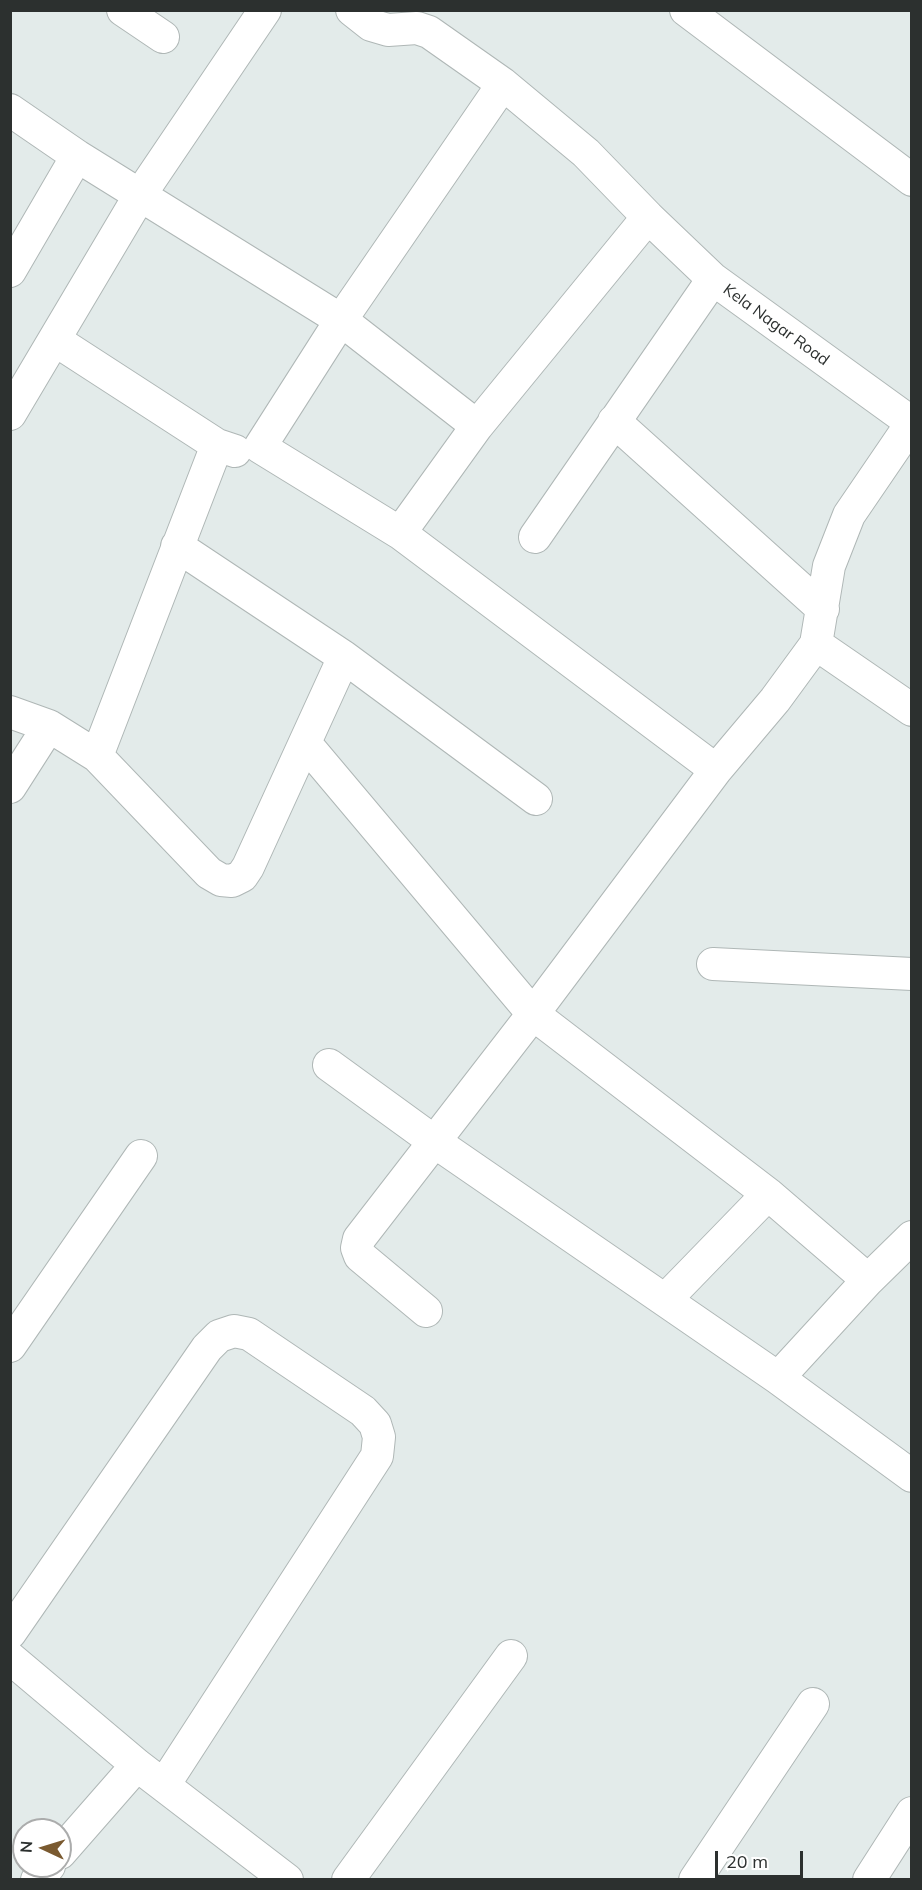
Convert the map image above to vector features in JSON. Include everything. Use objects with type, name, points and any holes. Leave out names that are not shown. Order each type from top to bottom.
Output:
[{"type":"street","points":[[123,10],[163,37]]},
{"type":"street","points":[[10,414],[140,195],[265,10]]},
{"type":"street","name":"Kela Nagar Road","points":[[352,10],[371,25],[388,30],[417,28],[429,33],[503,84],[586,153],[713,279],[911,424]]},
{"type":"street","points":[[686,10],[912,180]]},
{"type":"street","points":[[260,447],[341,320],[503,84]]},
{"type":"street","points":[[10,110],[77,156],[341,320],[477,426]]},
{"type":"street","points":[[10,271],[77,156]]},
{"type":"street","points":[[400,533],[477,426],[648,217]]},
{"type":"street","points":[[535,537],[713,279]]},
{"type":"street","points":[[56,340],[217,445],[229,450],[242,451],[260,447],[400,533],[716,770]]},
{"type":"street","points":[[614,421],[824,609]]},
{"type":"street","points":[[426,1311],[360,1256],[357,1248],[359,1239],[533,1014],[716,770],[776,700],[816,644],[824,609],[829,566],[849,515],[911,424]]},
{"type":"street","points":[[97,756],[217,445]]},
{"type":"street","points":[[177,546],[344,657],[536,799]]},
{"type":"street","points":[[816,644],[912,710]]},
{"type":"street","points":[[10,712],[49,726],[97,756],[209,873],[221,880],[232,881],[242,876],[248,867],[344,657]]},
{"type":"street","points":[[10,788],[49,726]]},
{"type":"street","points":[[305,743],[533,1014],[768,1194],[868,1280]]},
{"type":"street","points":[[712,964],[912,974]]},
{"type":"street","points":[[329,1065],[435,1142],[778,1378],[912,1476]]},
{"type":"street","points":[[10,1346],[141,1156]]},
{"type":"street","points":[[665,1300],[768,1194]]},
{"type":"street","points":[[778,1378],[868,1280],[912,1237]]},
{"type":"street","points":[[10,1633],[207,1348],[219,1336],[234,1331],[249,1334],[363,1412],[375,1424],[379,1437],[377,1456],[165,1785]]},
{"type":"street","points":[[348,1880],[511,1656]]},
{"type":"street","points":[[10,1658],[137,1765],[287,1880]]},
{"type":"street","points":[[695,1880],[813,1704]]},
{"type":"street","points":[[72,1839],[137,1765]]},
{"type":"street","points":[[869,1880],[912,1813]]}]
